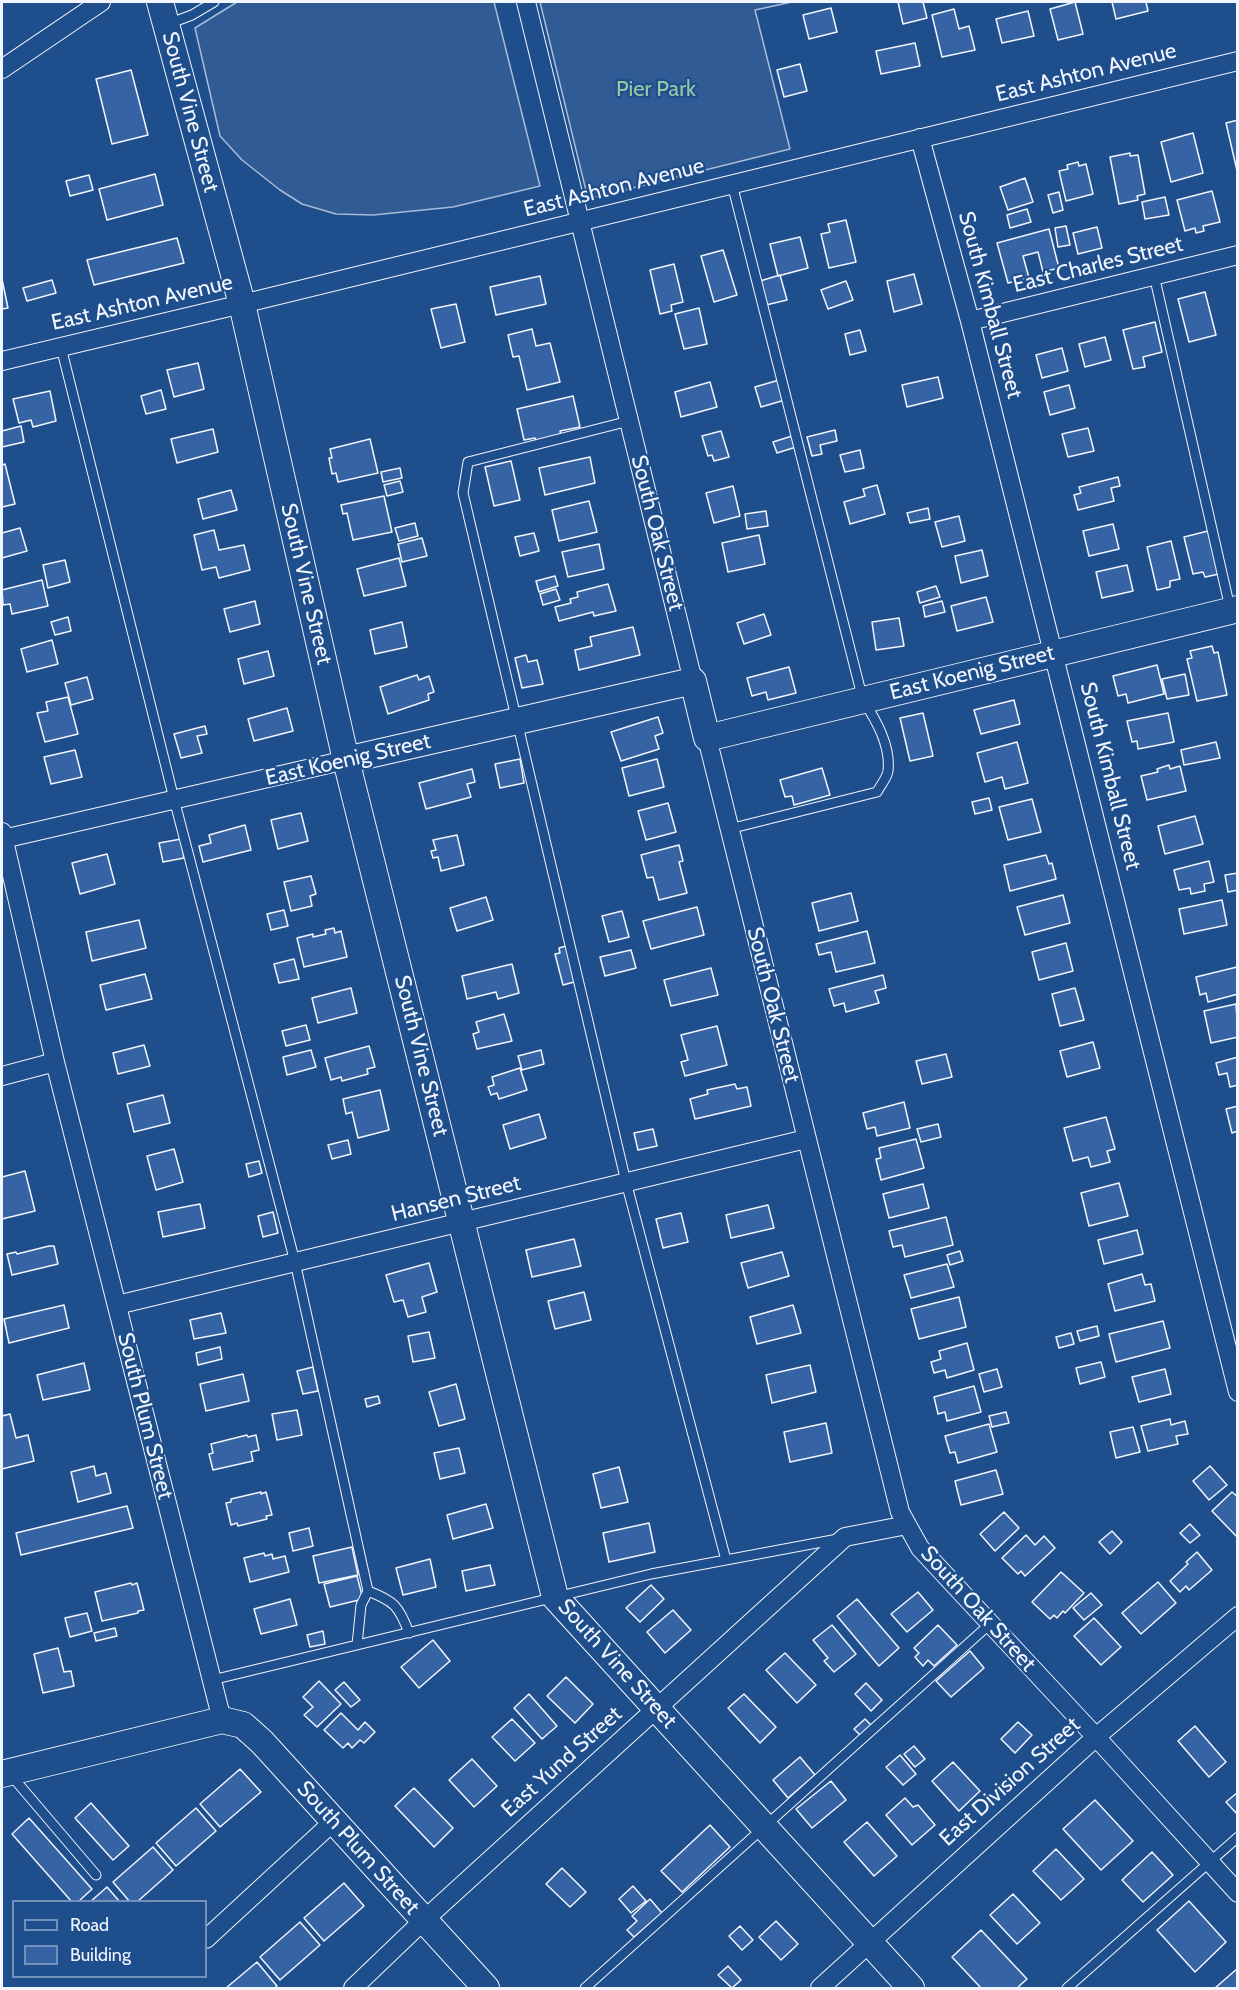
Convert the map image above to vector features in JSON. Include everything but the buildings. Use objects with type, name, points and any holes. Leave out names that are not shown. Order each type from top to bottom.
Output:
[{"type":"street","points":[[2,69],[101,2]]},
{"type":"street","name":"South Oak Street","points":[[526,2],[729,830],[900,1512],[920,1548],[1238,1893]]},
{"type":"street","name":"South Vine Street","points":[[163,13],[242,304],[346,760],[555,1598],[912,1989]]},
{"type":"street","name":"East Ashton Avenue","points":[[2,361],[1238,62]]},
{"type":"street","name":"South Kimball Street","points":[[920,138],[970,321],[1233,1354],[1238,1392]]},
{"type":"street","name":"East Charles Street","points":[[970,321],[1238,255]]},
{"type":"street","name":"East Koenig Street","points":[[707,738],[1234,609]]},
{"type":"street","name":"East Koenig Street","points":[[2,836],[693,681]]},
{"type":"street","name":"South Plum Street","points":[[2,836],[55,1062],[222,1720],[243,1725],[262,1742],[486,1989]]},
{"type":"street","points":[[2,1076],[55,1062]]},
{"type":"street","name":"Hansen Street","points":[[117,1305],[806,1139]]},
{"type":"street","points":[[845,1537],[907,1525]]},
{"type":"street","name":"East Yund Street","points":[[424,1920],[845,1537]]},
{"type":"street","name":"East Division Street","points":[[820,1989],[1096,1737],[1238,1616]]},
{"type":"street","points":[[5,1773],[222,1720]]},
{"type":"street","points":[[207,1938],[334,1821]]},
{"type":"street","name":"South Plum Street","points":[[353,1989],[424,1920]]},
{"type":"lane","points":[[163,13],[192,15],[214,2]]},
{"type":"lane","points":[[729,830],[877,792],[888,773],[886,747],[875,719],[863,700],[732,184]]},
{"type":"lane","points":[[1154,275],[1234,609]]},
{"type":"lane","points":[[61,347],[174,799],[295,1262],[368,1591],[361,1605],[357,1645]]},
{"type":"lane","points":[[629,421],[468,462],[463,493],[626,1182],[726,1560]]},
{"type":"lane","points":[[212,1680],[651,1574],[845,1537]]},
{"type":"lane","points":[[368,1591],[388,1599],[403,1616],[409,1633]]},
{"type":"lane","points":[[585,1989],[991,1623]]},
{"type":"lane","points":[[5,1773],[96,1875]]},
{"type":"lane","points":[[1067,1989],[1238,1837]]},
{"type":"shaded area","points":[[237,2],[494,2],[540,186],[453,207],[373,215],[336,214],[302,204],[242,160],[220,136],[195,28]]},
{"type":"shaded area","name":"Pier Park","points":[[540,2],[792,2],[755,10],[790,149],[588,199]]}]
